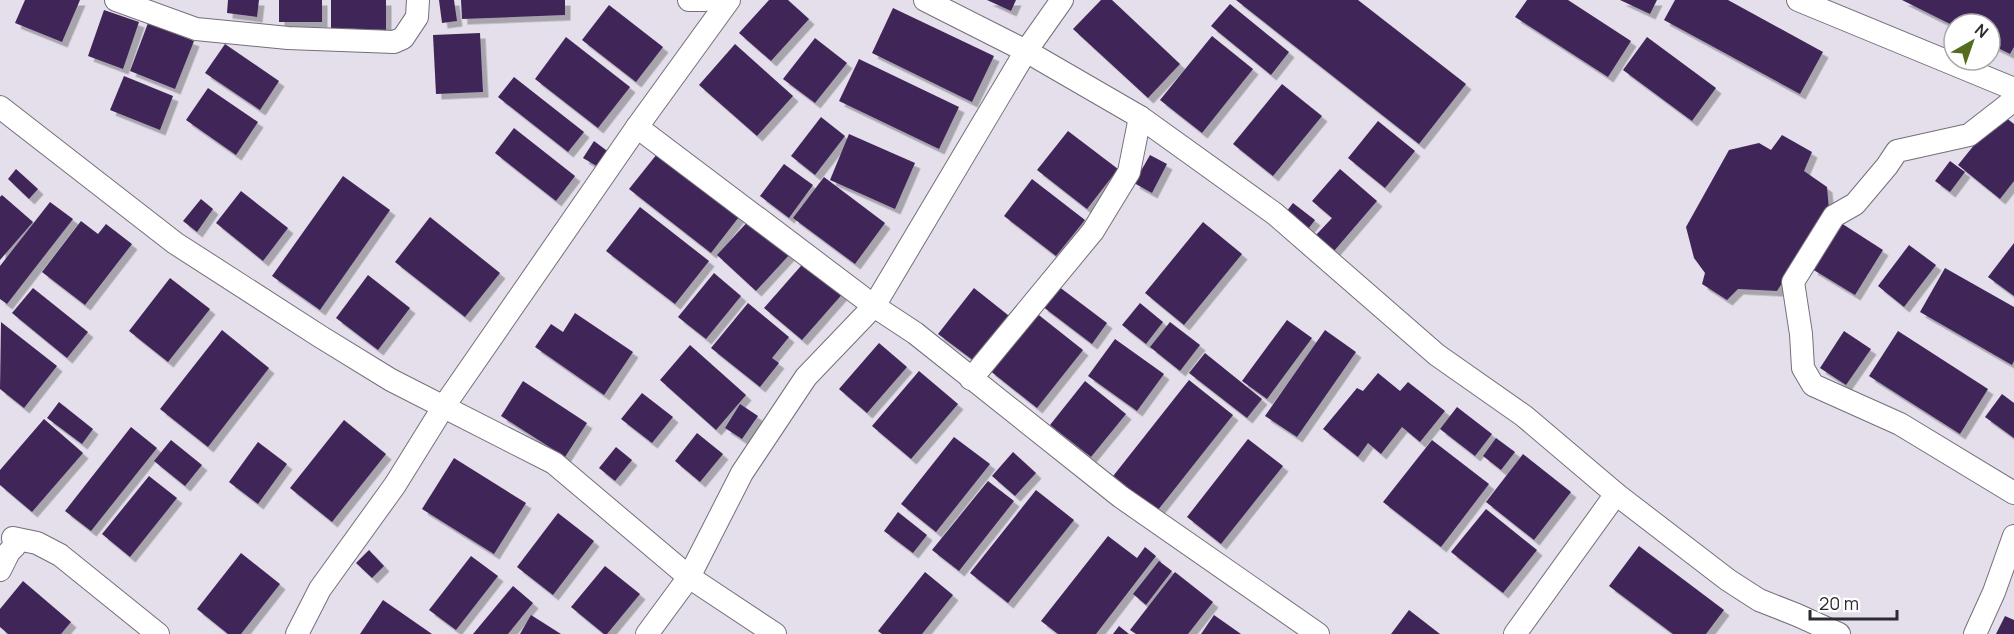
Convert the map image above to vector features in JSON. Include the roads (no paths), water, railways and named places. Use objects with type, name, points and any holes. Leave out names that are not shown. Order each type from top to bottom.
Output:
[{"type":"street","points":[[116,0],[196,28],[288,38],[394,42],[403,38],[417,17],[418,0]]},
{"type":"street","points":[[689,0],[705,0]]},
{"type":"street","points":[[297,634],[320,589],[395,485],[444,406],[637,127],[729,0]]},
{"type":"street","points":[[925,0],[1026,51],[1140,117],[1275,214],[1437,355],[1524,416],[1616,494],[1728,580],[1759,600],[1839,634]]},
{"type":"street","points":[[647,634],[689,577],[742,473],[806,377],[874,306],[1026,51],[1062,0]]},
{"type":"street","points":[[1798,0],[2014,89]]},
{"type":"street","points":[[2014,100],[1969,135],[1897,150],[1887,166],[1855,204],[1834,216],[1793,282],[1801,333],[1803,368],[1814,385],[1900,424],[2014,493]]},
{"type":"street","points":[[0,107],[175,243],[321,338],[391,380],[554,463],[689,577],[775,634]]},
{"type":"street","points":[[971,379],[1093,231],[1129,172],[1140,117]]},
{"type":"street","points":[[637,127],[874,306],[915,333],[1121,497],[1318,634]]},
{"type":"street","points":[[1515,634],[1616,494]]},
{"type":"street","points":[[0,570],[9,552],[15,546],[7,533]]},
{"type":"street","points":[[7,533],[37,543],[60,555],[158,634]]},
{"type":"street","points":[[1975,634],[1994,592],[2014,536]]}]
